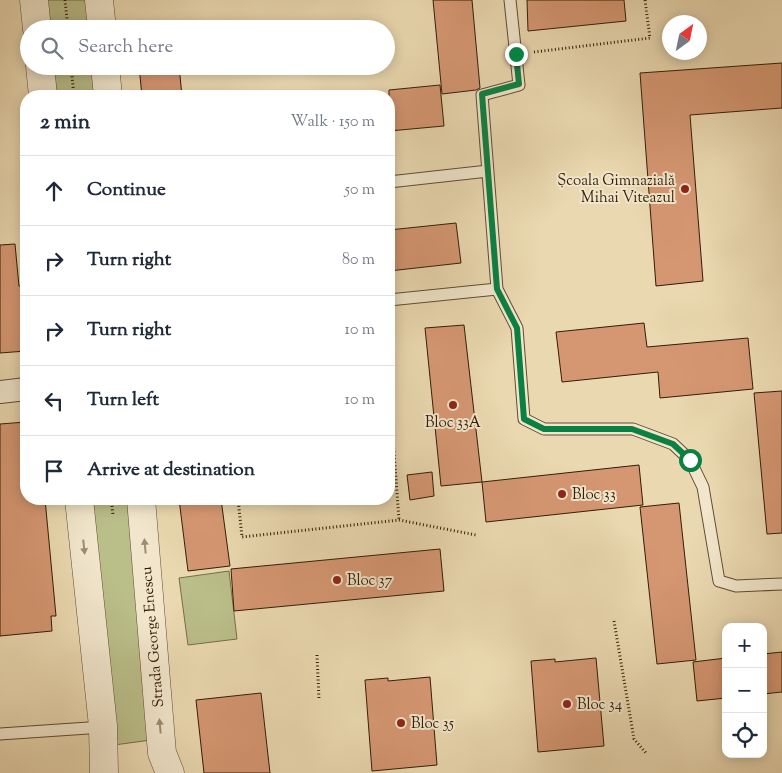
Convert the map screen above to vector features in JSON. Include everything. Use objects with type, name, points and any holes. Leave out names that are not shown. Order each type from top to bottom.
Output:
[{"type":"street","points":[[34,0],[36,20]]},
{"type":"street","points":[[100,0],[101,20]]},
{"type":"street","points":[[41,75],[42,90]]},
{"type":"street","points":[[106,75],[107,90]]},
{"type":"street","points":[[0,392],[20,390]]},
{"type":"street","points":[[80,505],[103,726],[104,773]]},
{"type":"street","name":"Strada George Enescu","points":[[141,505],[162,753],[170,773]]},
{"type":"lane","points":[[510,0],[519,84],[482,94],[497,289],[517,328],[524,419],[544,429],[632,429],[673,444],[690,460],[704,487],[719,581],[736,586],[782,584]]},
{"type":"lane","points":[[395,181],[488,172]]},
{"type":"lane","points":[[395,299],[497,289]]},
{"type":"lane","points":[[0,734],[103,726]]},
{"type":"path","points":[[65,0],[67,20]]},
{"type":"path","points":[[516,54],[650,38],[645,0]]},
{"type":"path","points":[[72,75],[73,90]]},
{"type":"path","points":[[395,466],[399,520]]},
{"type":"path","points":[[239,505],[242,537],[399,520],[476,535]]},
{"type":"path","points":[[614,622],[634,739],[646,753]]},
{"type":"path","points":[[317,655],[319,699]]},
{"type":"green space","points":[[45,0],[88,0],[90,20],[47,20]]},
{"type":"green space","points":[[52,75],[95,75],[96,90],[53,90]]},
{"type":"green space","points":[[92,505],[131,505],[151,740],[114,745]]},
{"type":"green space","points":[[229,571],[237,639],[188,645],[179,578]]},
{"type":"building","points":[[433,0],[472,0],[480,88],[442,94]]},
{"type":"building","points":[[527,0],[624,0],[626,21],[528,31]]},
{"type":"building","points":[[782,63],[782,108],[690,115],[703,281],[656,286],[640,73]]},
{"type":"building","points":[[140,75],[180,75],[181,90],[141,90]]},
{"type":"building","points":[[440,85],[444,126],[395,130],[395,90],[389,90]]},
{"type":"building","points":[[456,223],[461,263],[395,270],[395,229]]},
{"type":"building","points":[[15,244],[20,286],[20,351],[0,353],[0,245]]},
{"type":"building","points":[[644,323],[647,347],[748,338],[753,389],[660,398],[658,372],[562,382],[556,332]]},
{"type":"building","name":"Bloc 33A","points":[[464,325],[482,482],[441,486],[425,328]]},
{"type":"building","points":[[782,391],[782,533],[767,534],[754,393]]},
{"type":"building","points":[[20,422],[20,505],[46,505],[56,616],[51,616],[52,631],[0,636],[0,424]]},
{"type":"building","name":"Bloc 33","points":[[639,465],[643,505],[486,522],[482,482]]},
{"type":"building","points":[[432,472],[434,496],[410,500],[407,475]]},
{"type":"building","name":"Bloc 33","points":[[679,503],[696,660],[657,664],[640,507]]},
{"type":"building","points":[[180,505],[222,505],[230,566],[188,571]]},
{"type":"building","name":"Bloc 37","points":[[440,549],[444,591],[234,611],[231,569]]},
{"type":"building","points":[[782,652],[782,692],[767,694],[767,654]]},
{"type":"building","name":"Bloc 34","points":[[596,658],[604,746],[538,752],[531,661],[555,659],[555,662]]},
{"type":"building","points":[[722,658],[722,698],[697,701],[693,662]]},
{"type":"building","name":"Bloc 35","points":[[430,677],[437,765],[372,771],[365,680],[388,678],[388,681]]},
{"type":"building","points":[[261,693],[270,773],[204,773],[196,700]]},
{"type":"place","name":"Școala Gimnazială Mihai Viteazul","points":[[685,189]]},
{"type":"place","name":"Bloc 33A","points":[[453,405]]},
{"type":"place","name":"Bloc 33","points":[[562,494]]},
{"type":"place","name":"Bloc 37","points":[[337,580]]},
{"type":"place","name":"Bloc 34","points":[[567,704]]},
{"type":"place","name":"Bloc 35","points":[[401,723]]},
{"type":"route","points":[[516,54],[519,84],[482,94],[497,289],[517,328],[524,419],[544,429],[632,429],[673,444],[690,460]]}]
